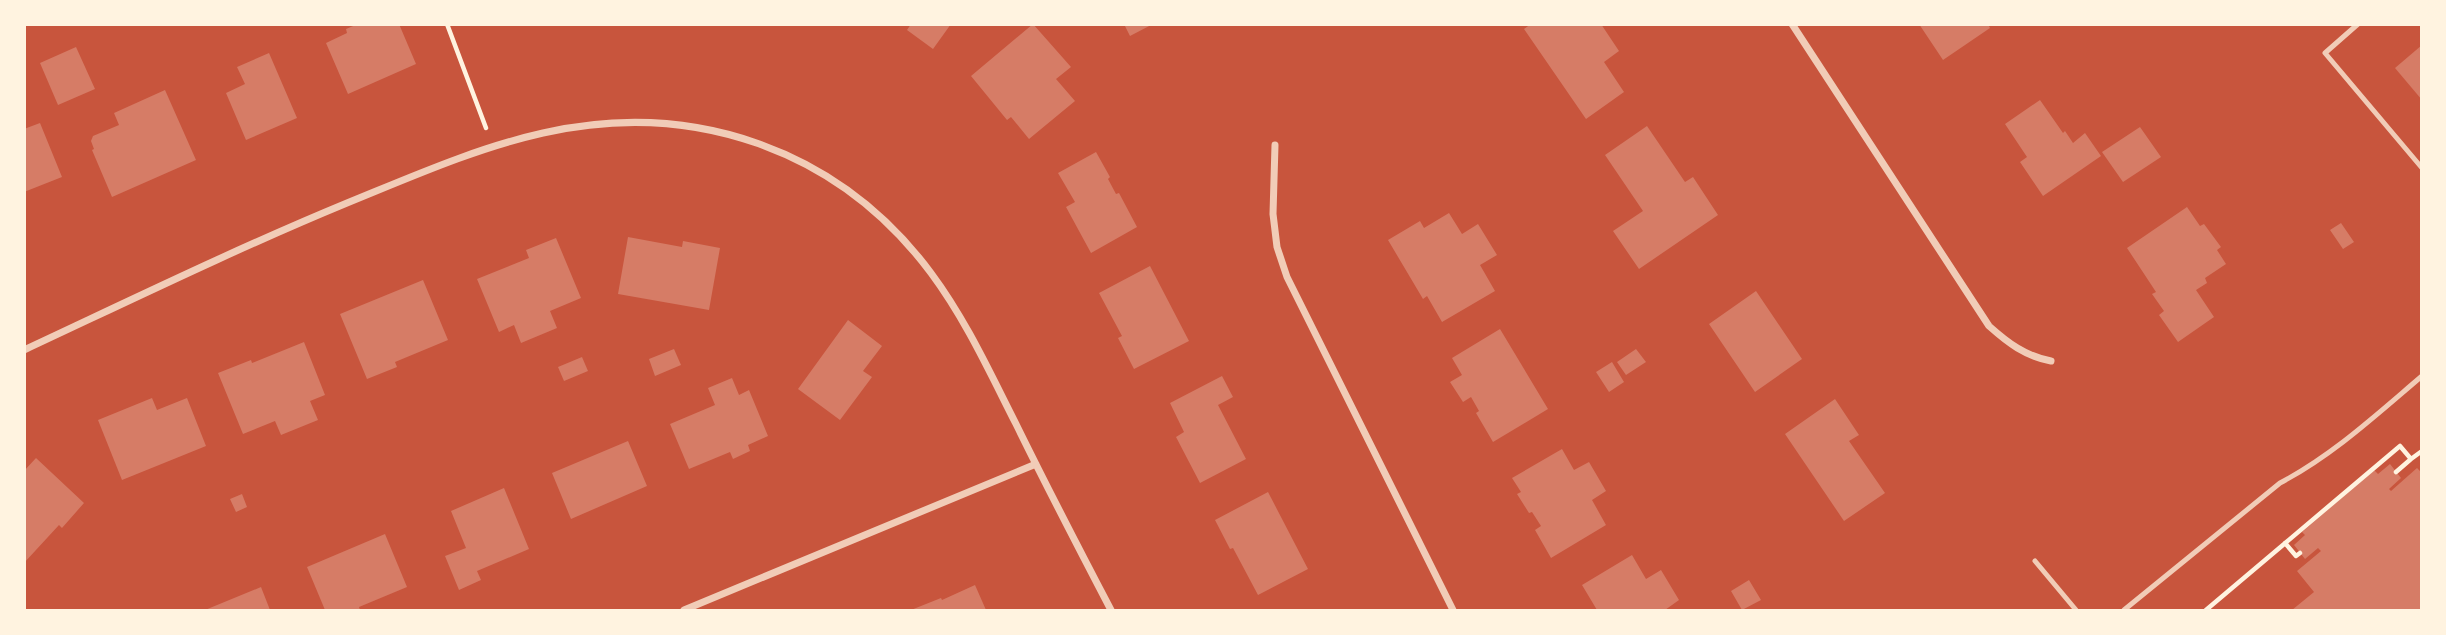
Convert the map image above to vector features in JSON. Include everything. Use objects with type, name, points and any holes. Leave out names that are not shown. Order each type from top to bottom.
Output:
[{"type":"street","points":[[1792,24],[1989,326],[2010,344],[2035,358],[2050,361]]},
{"type":"street","points":[[24,350],[261,238],[493,146],[544,132],[602,124],[659,122],[715,130],[758,142],[810,164],[840,184],[889,225],[930,271],[965,323],[1111,611]]},
{"type":"street","points":[[1275,145],[1273,214],[1277,247],[1287,276],[1454,611]]},
{"type":"street","points":[[684,611],[1036,464]]},
{"type":"lane","points":[[2358,24],[2325,54],[2421,168]]},
{"type":"lane","points":[[2124,611],[2280,483],[2307,469],[2339,447],[2421,376]]},
{"type":"lane","points":[[2035,561],[2076,611]]},
{"type":"path","points":[[447,24],[493,146]]},
{"type":"path","points":[[2206,611],[2400,446],[2411,459]]},
{"type":"path","points":[[2396,472],[2421,451]]},
{"type":"path","points":[[2285,543],[2296,556],[2300,553]]},
{"type":"building","points":[[358,24],[399,24],[416,64],[348,94],[326,43],[347,33],[346,29]]},
{"type":"building","points":[[911,24],[951,24],[933,49],[907,30]]},
{"type":"building","points":[[1033,24],[1071,67],[1056,79],[1075,101],[1029,139],[1011,117],[1007,120],[971,76]]},
{"type":"building","points":[[1124,24],[1153,24],[1130,36]]},
{"type":"building","points":[[1531,24],[1601,24],[1619,51],[1604,62],[1624,92],[1586,119],[1524,29]]},
{"type":"building","points":[[1919,24],[1988,24],[1990,28],[1943,60]]},
{"type":"building","points":[[2422,45],[2422,100],[2395,68]]},
{"type":"building","points":[[76,47],[95,89],[58,105],[40,63]]},
{"type":"building","points":[[269,53],[297,118],[246,140],[226,93],[245,84],[237,67]]},
{"type":"building","points":[[165,90],[196,160],[112,197],[92,150],[93,136],[119,125],[114,113]]},
{"type":"building","points":[[2040,100],[2073,143],[2085,133],[2101,156],[2043,196],[2020,162],[2027,157],[2005,124]]},
{"type":"building","points":[[40,123],[62,177],[24,192],[24,129]]},
{"type":"building","points":[[1647,126],[1685,182],[1693,177],[1718,215],[1639,269],[1613,231],[1643,211],[1605,155]]},
{"type":"building","points":[[2140,127],[2161,157],[2123,182],[2102,152]]},
{"type":"building","points":[[1096,152],[1116,194],[1119,193],[1137,227],[1091,253],[1066,207],[1075,202],[1058,173]]},
{"type":"building","points":[[2187,207],[2200,226],[2204,224],[2221,247],[2217,250],[2226,264],[2205,278],[2207,283],[2196,290],[2214,317],[2178,342],[2159,315],[2164,311],[2152,294],[2156,292],[2127,248]]},
{"type":"building","points":[[1449,213],[1462,234],[1478,224],[1497,255],[1480,265],[1495,291],[1442,322],[1427,296],[1423,299],[1388,240],[1420,221],[1424,228]]},
{"type":"building","points":[[2341,223],[2354,242],[2343,249],[2330,230]]},
{"type":"building","points":[[628,237],[682,247],[683,241],[720,248],[709,310],[618,294]]},
{"type":"building","points":[[556,238],[581,298],[550,311],[557,328],[521,343],[514,325],[499,332],[477,279],[529,258],[526,250]]},
{"type":"building","points":[[1150,266],[1189,341],[1134,369],[1118,338],[1122,336],[1099,293]]},
{"type":"building","points":[[423,280],[448,340],[395,362],[397,367],[367,379],[340,314]]},
{"type":"building","points":[[1756,291],[1802,359],[1755,392],[1709,324]]},
{"type":"building","points":[[848,320],[882,346],[863,371],[872,377],[840,420],[798,389]]},
{"type":"building","points":[[1500,329],[1548,409],[1493,442],[1476,413],[1479,411],[1471,397],[1463,402],[1450,382],[1462,375],[1452,358]]},
{"type":"building","points":[[304,342],[325,395],[310,401],[318,420],[281,435],[275,421],[243,434],[218,373],[251,360],[252,363]]},
{"type":"building","points":[[674,349],[681,365],[655,376],[649,359]]},
{"type":"building","points":[[1636,349],[1646,362],[1626,375],[1617,362]]},
{"type":"building","points":[[582,357],[588,371],[564,381],[558,367]]},
{"type":"building","points":[[1612,362],[1624,382],[1609,392],[1596,372]]},
{"type":"building","points":[[1222,376],[1233,397],[1218,405],[1246,459],[1200,483],[1176,437],[1184,432],[1170,403]]},
{"type":"building","points":[[732,378],[739,395],[749,390],[768,436],[748,445],[750,451],[733,459],[730,452],[689,469],[670,424],[715,405],[708,388]]},
{"type":"building","points":[[152,398],[157,410],[187,398],[206,446],[122,480],[98,420]]},
{"type":"building","points":[[1835,399],[1859,435],[1849,441],[1885,493],[1844,521],[1785,434]]},
{"type":"building","points":[[628,441],[647,486],[571,519],[552,473]]},
{"type":"building","points":[[1562,449],[1574,470],[1589,462],[1606,491],[1592,500],[1606,525],[1551,558],[1535,530],[1541,526],[1517,494],[1521,492],[1512,478]]},
{"type":"building","points":[[36,458],[84,503],[62,528],[59,525],[24,563],[24,471]]},
{"type":"building","points":[[2390,464],[2401,478],[2389,489],[2391,491],[2417,468],[2422,473],[2422,610],[2292,610],[2314,592],[2297,571],[2321,551],[2318,548],[2305,559],[2294,545],[2305,535],[2302,532],[2374,470],[2378,474]]},
{"type":"building","points":[[504,488],[529,549],[477,571],[481,580],[459,590],[445,556],[466,548],[451,511]]},
{"type":"building","points":[[1268,492],[1308,569],[1258,595],[1215,520]]},
{"type":"building","points":[[242,494],[247,507],[236,512],[230,499]]},
{"type":"building","points":[[385,534],[407,587],[359,607],[360,610],[325,610],[307,567]]},
{"type":"building","points":[[1632,555],[1646,579],[1661,570],[1679,600],[1665,610],[1597,610],[1582,585]]},
{"type":"building","points":[[1749,580],[1761,600],[1742,610],[1731,591]]},
{"type":"building","points":[[975,585],[986,610],[911,610],[941,598],[942,600]]},
{"type":"building","points":[[261,587],[270,610],[205,610]]}]
